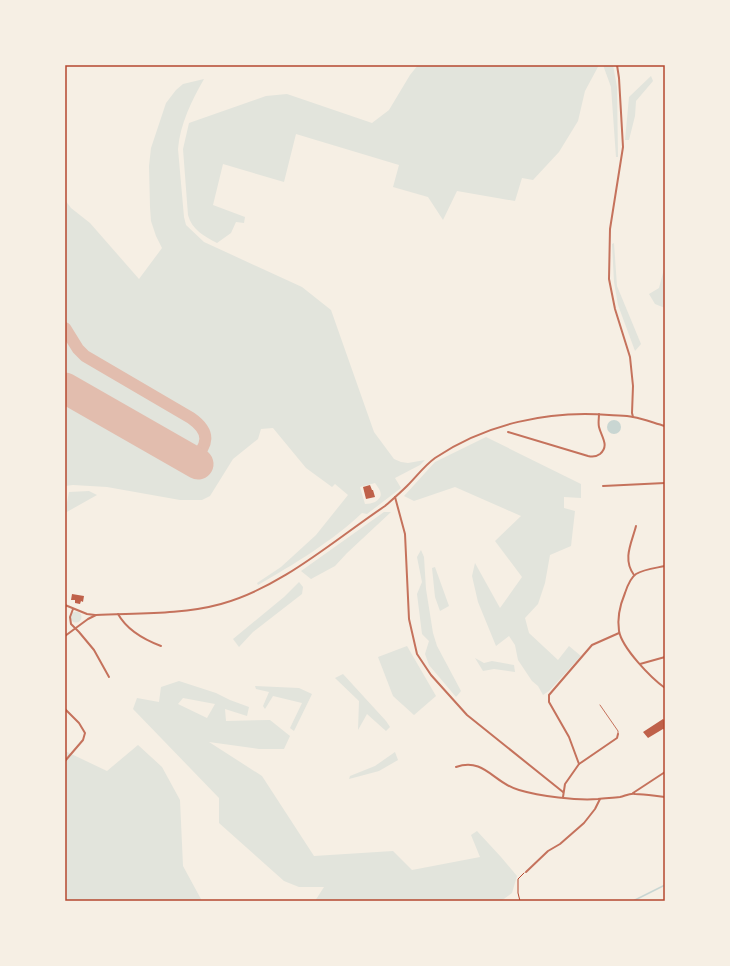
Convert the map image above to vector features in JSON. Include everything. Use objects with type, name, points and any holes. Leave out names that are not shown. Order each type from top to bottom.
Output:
[{"type":"street","points":[[617,65],[620,85],[622,147],[610,229],[609,279],[615,309],[630,357],[633,386],[633,417]]},
{"type":"street","points":[[508,432],[593,457],[601,453],[605,446],[604,439],[598,426],[599,414]]},
{"type":"street","points":[[65,605],[88,614],[96,615],[172,612],[219,605],[250,594],[288,574],[395,497],[424,467],[435,458],[452,448],[492,430],[524,420],[551,415],[599,414],[633,417],[665,426]]},
{"type":"street","points":[[603,486],[665,483]]},
{"type":"street","points":[[395,497],[405,534],[408,619],[417,654],[431,675],[467,715],[563,792]]},
{"type":"street","points":[[634,575],[629,564],[628,549],[636,526]]},
{"type":"street","points":[[665,566],[642,571],[634,575],[627,588],[620,607],[618,625],[619,633],[623,641],[640,664],[649,675],[665,688]]},
{"type":"street","points":[[73,609],[70,620],[71,624],[94,650],[109,677]]},
{"type":"street","points":[[118,614],[124,622],[143,638],[160,646]]},
{"type":"street","points":[[65,636],[96,615]]},
{"type":"street","points":[[579,764],[569,737],[549,702],[549,695],[592,645],[619,633]]},
{"type":"street","points":[[640,664],[665,657]]},
{"type":"street","points":[[65,709],[84,730],[85,735],[65,761]]},
{"type":"street","points":[[562,797],[565,784],[579,764],[617,738],[618,734]]},
{"type":"street","points":[[456,767],[465,764],[478,765],[509,787],[519,790],[562,797],[600,799],[619,797],[633,793],[665,772]]},
{"type":"street","points":[[633,793],[665,797]]},
{"type":"street","points":[[526,872],[548,851],[560,844],[584,823],[595,809],[600,799]]},
{"type":"lane","points":[[600,705],[618,731],[618,734]]},
{"type":"path","points":[[520,901],[518,879],[526,872]]},
{"type":"shaded area","points":[[418,65],[599,65],[585,91],[578,121],[559,152],[533,180],[522,178],[515,201],[457,191],[443,220],[428,197],[393,187],[399,165],[296,134],[284,182],[223,164],[213,205],[245,217],[244,223],[236,222],[231,233],[217,243],[203,235],[192,225],[188,215],[183,149],[189,123],[266,96],[287,94],[372,123],[389,110],[410,75]]},
{"type":"shaded area","points":[[603,65],[613,65],[617,87],[618,157],[616,157],[611,87]]},
{"type":"shaded area","points":[[651,76],[653,81],[636,101],[635,116],[629,140],[625,140],[629,97]]},
{"type":"shaded area","points":[[204,79],[184,121],[179,140],[178,149],[186,225],[204,242],[302,287],[331,310],[374,432],[394,459],[408,463],[425,460],[420,465],[395,478],[401,488],[367,514],[362,513],[339,533],[299,561],[258,585],[257,583],[281,567],[316,535],[348,495],[335,484],[332,487],[306,468],[273,428],[261,429],[258,439],[233,459],[210,496],[202,500],[180,500],[107,487],[65,486],[65,200],[71,208],[90,223],[139,279],[162,248],[151,221],[149,166],[151,148],[166,103],[176,90],[183,84]],"holes":[[[375,483],[381,495],[375,502],[365,504],[360,487]]]},
{"type":"shaded area","points":[[614,243],[617,286],[641,344],[635,351],[618,305],[614,282],[612,244]]},
{"type":"shaded area","points":[[665,265],[665,308],[655,304],[649,294],[659,288]]},
{"type":"shaded area","points":[[614,420],[619,422],[621,427],[619,432],[614,434],[609,432],[607,427],[609,422]]},
{"type":"shaded area","points":[[486,437],[581,484],[581,498],[564,497],[564,508],[575,511],[571,546],[550,555],[545,583],[538,604],[525,618],[529,633],[558,660],[569,646],[581,656],[549,691],[543,695],[518,660],[515,645],[509,636],[496,646],[478,602],[472,576],[475,563],[500,608],[522,577],[495,541],[521,516],[455,487],[414,501],[404,496],[435,462]]},
{"type":"shaded area","points":[[89,491],[97,495],[65,513],[69,492]]},
{"type":"shaded area","points":[[384,512],[391,512],[335,566],[311,579],[301,571]]},
{"type":"shaded area","points":[[421,550],[424,557],[426,589],[433,633],[437,646],[461,691],[456,697],[429,665],[425,654],[429,641],[422,634],[417,594],[422,582],[417,557]]},
{"type":"shaded area","points":[[435,567],[449,606],[440,611],[435,597],[432,568]]},
{"type":"shaded area","points":[[299,582],[303,587],[302,594],[253,632],[239,647],[233,639],[284,597]]},
{"type":"shaded area","points":[[74,612],[78,612],[80,613],[80,621],[74,622],[71,619],[71,615]]},
{"type":"shaded area","points":[[407,646],[436,696],[414,715],[393,696],[378,657]]},
{"type":"shaded area","points":[[475,658],[484,663],[492,661],[514,665],[515,672],[494,669],[483,671]]},
{"type":"shaded area","points":[[343,674],[386,721],[390,727],[386,731],[367,714],[358,730],[359,701],[335,678]]},
{"type":"shaded area","points":[[179,681],[216,693],[249,707],[247,716],[225,709],[226,721],[270,720],[290,736],[284,749],[259,749],[209,742],[262,776],[314,856],[393,851],[412,870],[480,857],[471,835],[477,831],[517,876],[512,893],[501,901],[315,901],[324,887],[299,887],[284,881],[219,823],[219,798],[133,709],[137,698],[159,702],[161,687]],"holes":[[[183,698],[215,704],[207,718],[178,704]]]},
{"type":"shaded area","points":[[255,686],[299,688],[312,694],[294,731],[290,728],[302,703],[273,696],[265,709],[263,706],[269,692],[256,689]]},
{"type":"shaded area","points":[[138,745],[162,767],[180,800],[183,866],[202,901],[65,901],[65,751],[107,771]]},
{"type":"shaded area","points":[[395,752],[398,760],[379,771],[349,779],[350,776],[375,766]]},
{"type":"building","points":[[370,485],[375,497],[366,499],[363,487]]},
{"type":"building","points":[[72,594],[84,596],[83,602],[81,601],[80,604],[75,603],[75,600],[71,600]]},
{"type":"building","points":[[663,719],[665,721],[665,730],[663,729],[648,738],[643,732]]},
{"type":"waterway","points":[[633,901],[665,885]]},
{"type":"taxiway","points":[[65,328],[78,349],[85,356],[191,418],[202,428],[205,434],[204,444],[202,450],[192,461]]},
{"type":"runway","points":[[65,388],[198,464]]}]
